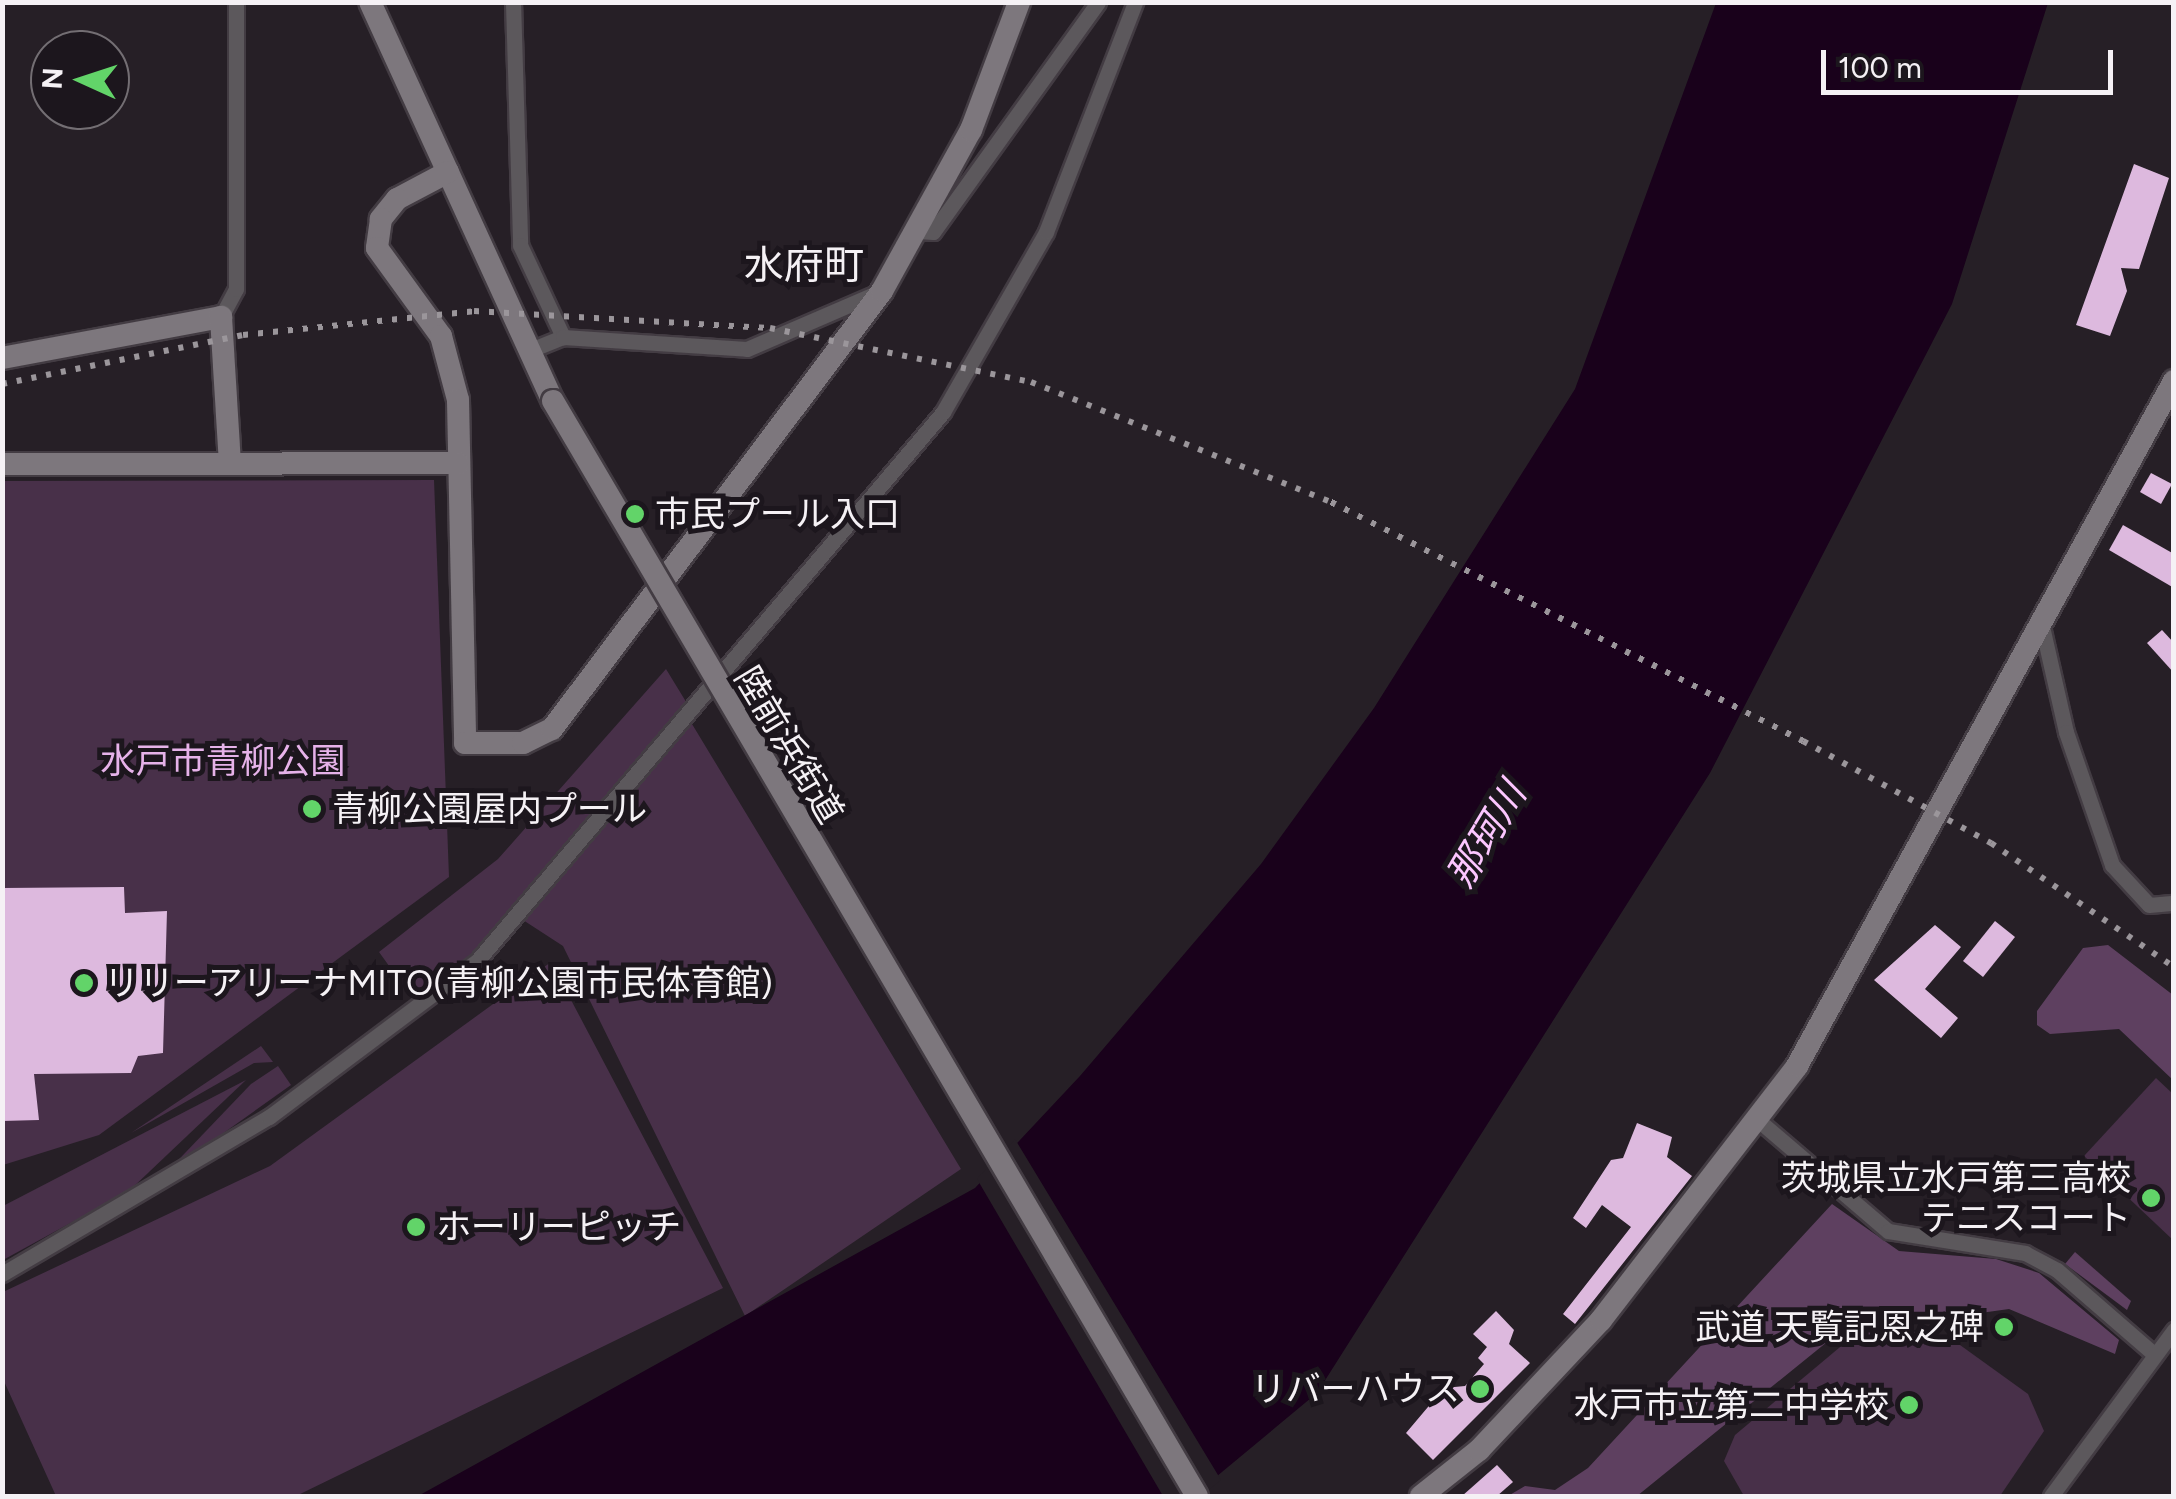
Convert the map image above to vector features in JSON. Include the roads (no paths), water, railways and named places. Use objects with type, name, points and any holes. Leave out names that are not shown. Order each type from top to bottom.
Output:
[{"type":"street","points":[[230,462],[221,318],[236,290],[236,2]]},
{"type":"street","name":"陸前浜街道","points":[[370,2],[553,401],[1197,1496]]},
{"type":"street","points":[[513,2],[520,245],[562,337]]},
{"type":"street","points":[[448,172],[398,198],[381,219],[377,248],[441,336],[458,400],[456,463],[465,744],[523,743],[552,729],[882,291],[971,130],[1018,2]]},
{"type":"street","points":[[918,231],[933,232],[1098,2]]},
{"type":"street","points":[[2,1274],[269,1117],[477,961],[943,412],[1046,232],[1135,2]]},
{"type":"street","points":[[528,350],[562,337],[747,349],[882,291]]},
{"type":"street","points":[[2,358],[221,318]]},
{"type":"street","points":[[1421,1496],[1534,1394],[1758,1120],[1866,949],[2174,380]]},
{"type":"street","points":[[2,464],[456,463]]},
{"type":"street","points":[[2041,622],[2066,732],[2112,865],[2149,905],[2174,903]]},
{"type":"street","points":[[1758,1120],[1903,1238],[2012,1251],[2057,1270],[2154,1354]]},
{"type":"street","points":[[2051,1496],[2174,1330]]},
{"type":"water","name":"那珂川","points":[[1716,3],[2048,3],[1952,304],[1710,773],[1317,1393],[1193,1496],[418,1496],[975,1188],[1080,1076],[1261,864],[1374,708],[1575,389]]},
{"type":"railway","points":[[2,384],[243,335],[474,311],[770,328],[1031,382],[1331,502],[1803,741],[1991,843],[2174,967]]},
{"type":"place","name":"市民プール入口","points":[[635,514]]},
{"type":"place","name":"青柳公園屋内プール","points":[[312,809]]},
{"type":"place","name":"リリーアリーナMITO(青柳公園市民体育館)","points":[[84,983]]},
{"type":"place","name":"茨城県立水戸第三高校 テニスコート","points":[[2151,1198]]},
{"type":"place","name":"ホーリーピッチ","points":[[416,1227]]},
{"type":"place","name":"武道 天覧記恩之碑","points":[[2004,1327]]},
{"type":"place","name":"リバーハウス","points":[[1480,1389]]},
{"type":"place","name":"水戸市立第二中学校","points":[[1909,1405]]},
{"type":"district","name":"水府町","points":[[804,265]]},
{"type":"park label","name":"水戸市青柳公園","points":[[223,761]]}]
